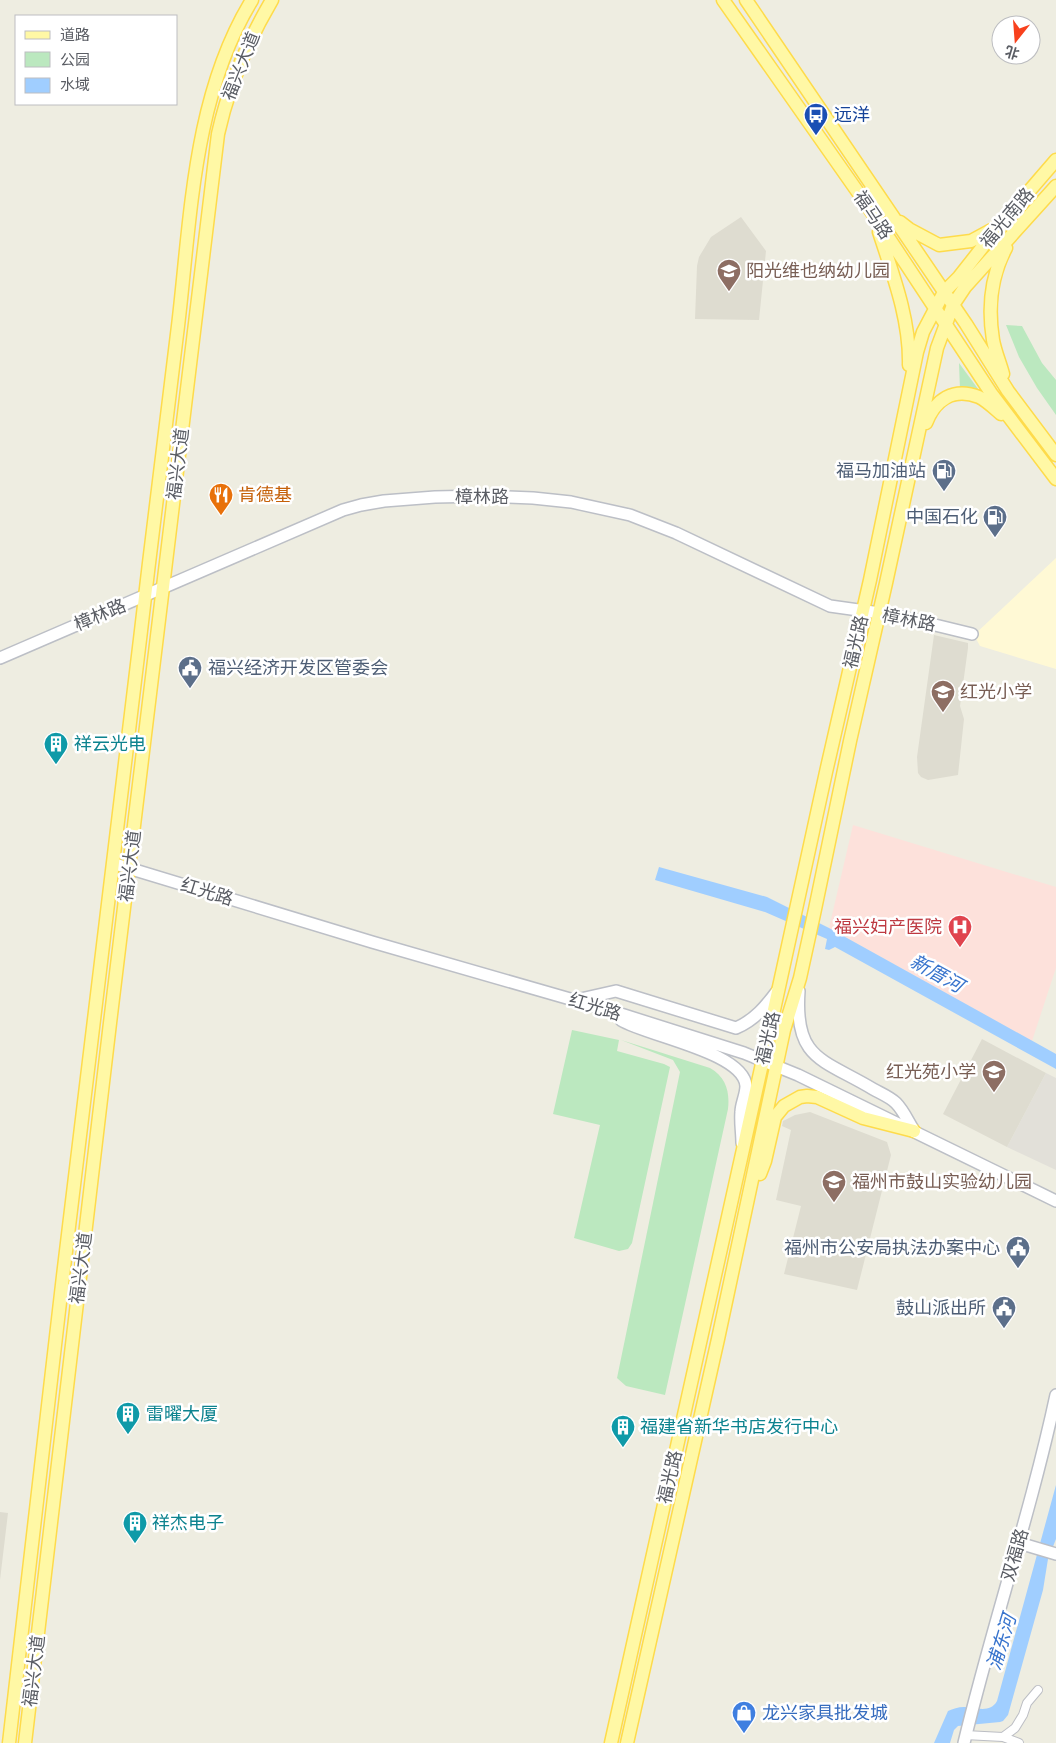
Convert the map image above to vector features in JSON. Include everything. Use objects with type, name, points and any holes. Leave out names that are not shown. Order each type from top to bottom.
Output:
[{"type":"main road","name":"福兴大道","points":[[9,1743],[197,157],[206,116],[220,68],[237,27],[252,0]]},
{"type":"main road","name":"福兴大道","points":[[25,1743],[97,1128],[218,134],[225,103],[238,67],[260,19],[272,0]]},
{"type":"main road","name":"福马路","points":[[723,0],[873,215],[991,393],[1056,479]]},
{"type":"main road","name":"福马路","points":[[746,0],[954,305],[1008,391],[1056,455]]},
{"type":"main road","name":"福光南路","points":[[962,282],[999,226],[1056,160]]},
{"type":"main road","name":"福光南路","points":[[962,282],[1015,232],[1056,186]]},
{"type":"main road","points":[[873,215],[893,273],[902,308],[909,345],[909,389]]},
{"type":"main road","points":[[893,217],[909,229],[940,245],[971,241],[999,226]]},
{"type":"main road","points":[[1008,391],[993,340],[990,298],[999,261],[1015,232]]},
{"type":"main road","name":"福光路","points":[[611,1743],[796,904],[863,612],[909,389],[923,332],[944,292],[962,282]]},
{"type":"main road","name":"福光路","points":[[627,1743],[748,1201],[784,1030],[800,978],[850,741],[937,348],[962,282]]},
{"type":"main road","points":[[915,451],[928,417],[936,405],[944,398],[955,394],[979,397],[1015,425]]},
{"type":"main road","name":"樟林路","points":[[0,658],[317,520],[361,505],[384,501],[435,497],[533,498],[571,502],[606,509],[648,521],[706,546],[830,606],[894,615],[972,634]]},
{"type":"main road","name":"红光路","points":[[114,864],[372,942],[605,1009],[777,1065],[1056,1201]]},
{"type":"main road","points":[[800,978],[798,1019],[800,1031],[806,1043],[819,1059],[896,1103],[914,1131]]},
{"type":"main road","points":[[574,1000],[616,992],[736,1028],[744,1025],[762,1011],[779,988]]},
{"type":"main road","points":[[605,1009],[636,1028],[700,1048],[737,1068],[746,1085],[740,1113],[742,1148]]},
{"type":"main road","points":[[748,1201],[765,1161],[775,1117],[784,1106],[800,1097],[817,1097],[870,1121],[914,1131]]},
{"type":"main road","name":"双福路","points":[[965,1736],[1056,1395]]},
{"type":"main road","points":[[1018,1543],[1055,1554]]},
{"type":"street","points":[[1003,1737],[1015,1728],[1023,1715],[1027,1703],[1038,1690]]},
{"type":"street","points":[[965,1736],[1003,1737],[1019,1743]]},
{"type":"shaded area","name":"阳光维也纳幼儿园","points":[[741,217],[766,251],[759,320],[695,319],[699,257],[711,237]]},
{"type":"shaded area","points":[[1056,558],[1056,669],[980,646],[974,635]]},
{"type":"shaded area","name":"红光小学","points":[[934,635],[968,643],[968,648],[960,706],[964,719],[958,775],[928,780],[921,777],[918,773],[917,757]]},
{"type":"shaded area","name":"福兴妇产医院","points":[[853,825],[1056,887],[1056,968],[1032,1041],[829,928]]},
{"type":"shaded area","name":"红光苑小学","points":[[982,1039],[1046,1073],[1007,1147],[943,1114]]},
{"type":"shaded area","points":[[1046,1073],[1056,1078],[1056,1170],[1007,1147]]},
{"type":"shaded area","name":"福州市鼓山实验幼儿园","points":[[810,1112],[887,1142],[891,1155],[857,1290],[784,1274],[801,1206],[776,1200],[791,1130],[782,1126],[783,1121],[795,1115]]},
{"type":"shaded area","points":[[0,1512],[8,1513],[0,1580]]},
{"type":"green space","points":[[1006,325],[1022,326],[1042,363],[1056,380],[1056,415],[1019,357]]},
{"type":"green space","points":[[959,363],[984,397],[960,390]]},
{"type":"green space","points":[[572,1030],[619,1040],[617,1051],[670,1067],[632,1243],[628,1249],[619,1251],[574,1238],[600,1125],[553,1114]]},
{"type":"green space","points":[[621,1040],[710,1068],[723,1080],[728,1097],[728,1109],[665,1395],[626,1386],[617,1378],[680,1072],[673,1060]]},
{"type":"water","points":[[659,867],[767,897],[829,928],[1056,1054],[1056,1069],[835,947],[829,950],[825,949],[827,939],[765,912],[655,880]]},
{"type":"water","points":[[1056,1485],[1056,1539],[1048,1559],[1043,1590],[1008,1715],[1000,1722],[958,1726],[954,1730],[950,1743],[934,1743],[948,1711],[962,1707],[986,1709],[997,1701]]},
{"type":"place","name":"远洋","points":[[816,136]]},
{"type":"place","name":"阳光维也纳幼儿园","points":[[729,292]]},
{"type":"place","name":"福马加油站","points":[[944,492]]},
{"type":"place","name":"肯德基","points":[[221,516]]},
{"type":"place","name":"中国石化","points":[[995,538]]},
{"type":"place","name":"福兴经济开发区管委会","points":[[190,689]]},
{"type":"place","name":"红光小学","points":[[943,713]]},
{"type":"place","name":"祥云光电","points":[[56,765]]},
{"type":"place","name":"福兴妇产医院","points":[[960,948]]},
{"type":"place","name":"红光苑小学","points":[[994,1093]]},
{"type":"place","name":"福州市鼓山实验幼儿园","points":[[834,1203]]},
{"type":"place","name":"福州市公安局执法办案中心","points":[[1018,1269]]},
{"type":"place","name":"鼓山派出所","points":[[1004,1329]]},
{"type":"place","name":"雷曜大厦","points":[[128,1435]]},
{"type":"place","name":"福建省新华书店发行中心","points":[[623,1448]]},
{"type":"place","name":"祥杰电子","points":[[135,1544]]},
{"type":"place","name":"龙兴家具批发城","points":[[744,1734]]},
{"type":"water label","name":"新厝河","points":[[937,973]]},
{"type":"water label","name":"浦东河","points":[[1001,1642]]}]
